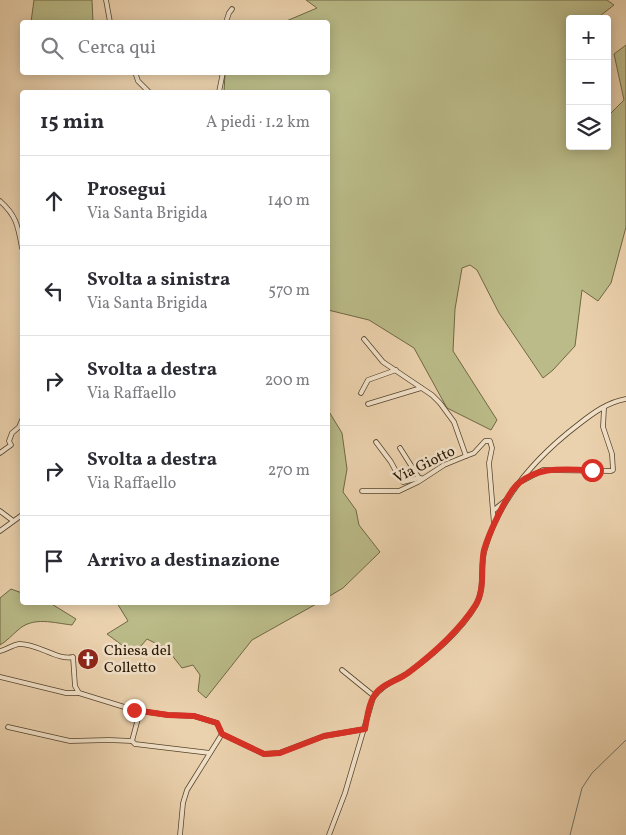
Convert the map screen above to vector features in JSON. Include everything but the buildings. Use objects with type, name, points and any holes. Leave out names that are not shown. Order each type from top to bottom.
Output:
[{"type":"street","points":[[106,0],[110,20]]},
{"type":"street","points":[[227,20],[232,9]]},
{"type":"street","points":[[136,75],[138,81],[147,90]]},
{"type":"street","points":[[219,90],[222,75]]},
{"type":"street","points":[[0,201],[14,216],[20,238]]},
{"type":"street","points":[[364,339],[383,362],[432,395],[454,422],[466,456]]},
{"type":"street","points":[[361,393],[368,380],[396,370]]},
{"type":"street","points":[[368,404],[422,388]]},
{"type":"street","points":[[330,835],[346,793],[374,696],[380,689],[406,674],[434,653],[459,628],[477,604],[482,588],[484,551],[507,499],[518,483],[557,441],[592,414],[610,404],[626,399]]},
{"type":"street","points":[[518,483],[543,470],[611,471],[612,454],[603,427],[604,408]]},
{"type":"street","points":[[0,452],[11,445],[10,437],[20,423]]},
{"type":"street","name":"Via Giotto","points":[[362,491],[399,491],[444,465],[474,453],[485,440],[491,443],[489,463],[494,510]]},
{"type":"street","points":[[376,442],[403,482],[421,478],[400,448]]},
{"type":"street","points":[[494,526],[494,510],[507,499]]},
{"type":"street","points":[[0,511],[12,520]]},
{"type":"street","points":[[0,531],[12,520],[20,516]]},
{"type":"street","points":[[0,651],[19,644],[38,647],[71,658],[73,657],[75,686],[79,693]]},
{"type":"street","points":[[342,670],[374,696]]},
{"type":"street","points":[[0,677],[66,693],[79,693],[140,710],[168,715],[194,716],[217,723],[222,734],[264,754],[280,753],[324,736],[365,729]]},
{"type":"street","points":[[132,741],[140,710]]},
{"type":"street","points":[[8,727],[70,741],[132,741],[135,744],[210,753]]},
{"type":"street","points":[[180,835],[183,803],[187,790],[222,734]]},
{"type":"green space","points":[[34,0],[92,0],[93,20],[31,20]]},
{"type":"green space","points":[[306,0],[607,0],[614,5],[601,15],[566,15],[566,150],[611,150],[611,113],[624,100],[614,54],[626,45],[626,227],[611,283],[598,301],[582,290],[575,346],[543,378],[499,313],[477,270],[470,265],[462,268],[455,309],[453,351],[497,420],[491,430],[447,408],[414,348],[369,320],[330,310],[330,90],[224,90],[225,75],[330,75],[330,20],[289,20],[317,8]]},
{"type":"green space","points":[[330,413],[342,433],[347,469],[343,492],[356,510],[359,525],[380,552],[343,588],[330,596]]},
{"type":"green space","points":[[11,589],[20,592],[20,605],[53,605],[76,619],[72,625],[44,622],[30,623],[0,645],[0,598]]},
{"type":"green space","points":[[118,605],[314,605],[252,640],[206,698],[198,691],[200,675],[193,665],[182,668],[167,649],[147,639],[134,654],[107,634],[128,621]]},
{"type":"waterway","points":[[570,835],[582,788],[592,773],[626,740]]},
{"type":"place","name":"Chiesa del Colletto","points":[[88,659]]},
{"type":"route","points":[[134,710],[168,715],[194,716],[217,723],[222,734],[264,754],[280,753],[324,736],[365,729],[372,698],[380,689],[406,674],[434,653],[459,628],[477,604],[482,588],[484,551],[504,504],[518,483],[543,470],[592,470]]}]
